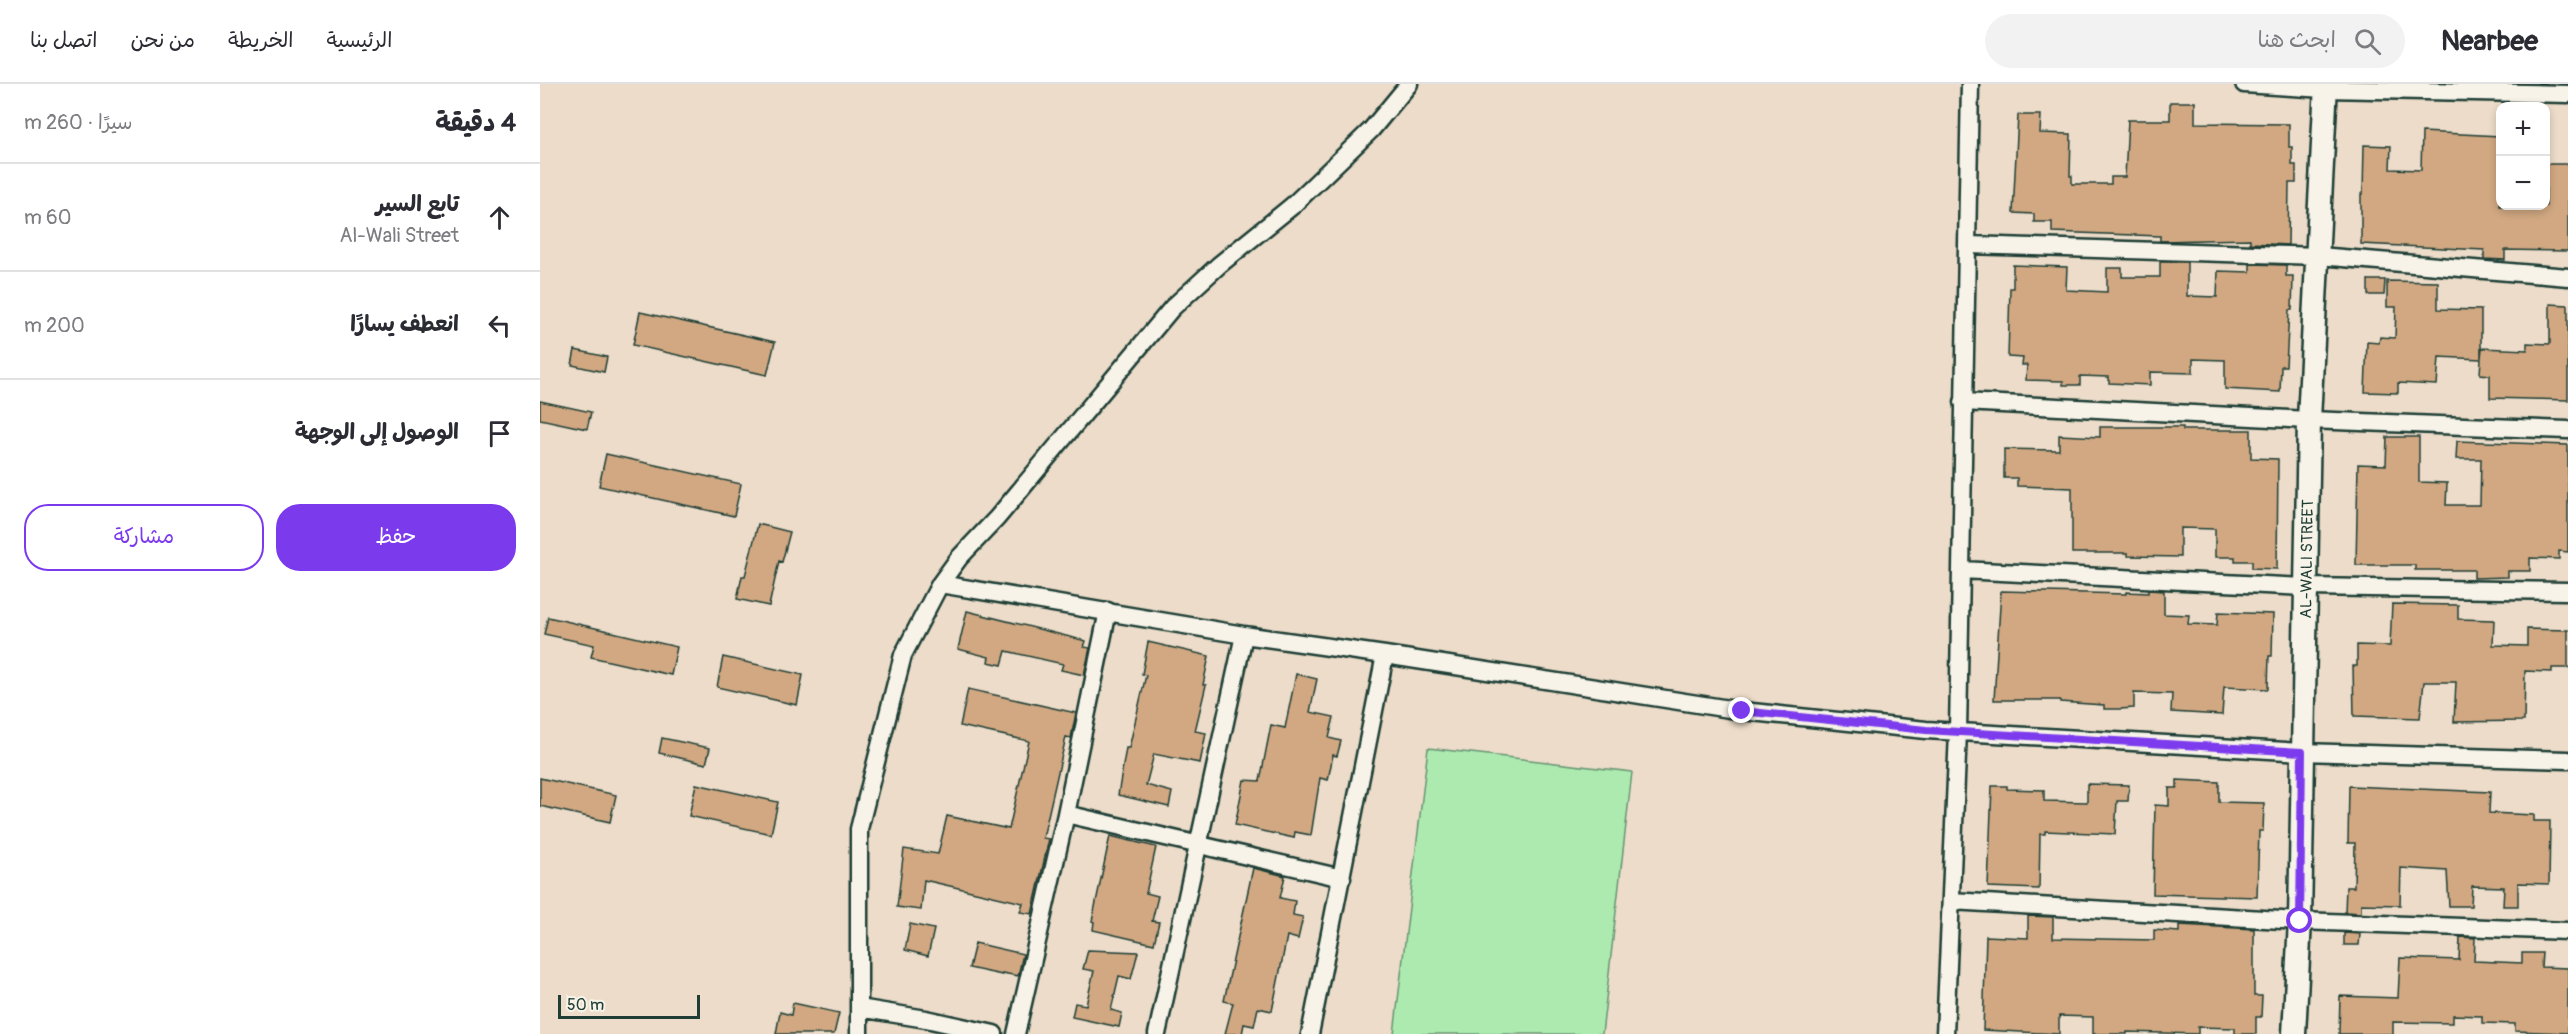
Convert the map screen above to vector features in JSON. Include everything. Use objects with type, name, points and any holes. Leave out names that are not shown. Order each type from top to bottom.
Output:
[{"type":"main road","name":"AL-WALI STREET","points":[[2294,1034],[2300,921],[2309,420],[2326,86]]},
{"type":"street","points":[[859,1034],[859,829],[903,655],[940,584],[959,558],[997,518],[1172,308],[1219,265],[1292,206],[1371,130],[1409,84]]},
{"type":"street","points":[[1946,1034],[1958,732],[1970,84]]},
{"type":"street","points":[[2244,84],[2568,94]]},
{"type":"street","points":[[1968,245],[2319,256],[2568,277]]},
{"type":"street","points":[[1963,402],[2309,420],[2568,430]]},
{"type":"street","points":[[1961,570],[2306,587],[2568,591]]},
{"type":"street","points":[[940,584],[1244,635],[1742,711],[1958,732],[2302,752],[2568,760]]},
{"type":"street","points":[[1016,1034],[1066,814],[1108,611]]},
{"type":"street","points":[[1157,1034],[1200,846],[1244,635]]},
{"type":"street","points":[[1310,1034],[1385,655]]},
{"type":"street","points":[[1066,814],[1342,878]]},
{"type":"street","points":[[1951,901],[2300,921],[2568,931]]},
{"type":"street","points":[[859,1008],[926,1019],[994,1034]]},
{"type":"green space","points":[[1428,748],[1632,772],[1602,1034],[1394,1034]]},
{"type":"building","points":[[2170,102],[2195,102],[2195,123],[2289,124],[2289,147],[2292,147],[2292,165],[2296,165],[2296,183],[2289,183],[2288,245],[2250,243],[2250,239],[2160,241],[2160,236],[2052,232],[2052,222],[2034,222],[2034,214],[2013,213],[2018,115],[2041,115],[2040,133],[2071,134],[2070,176],[2072,176],[2072,184],[2111,184],[2111,177],[2125,177],[2128,120],[2170,120]]},
{"type":"building","points":[[2422,132],[2496,136],[2496,210],[2550,210],[2550,164],[2568,164],[2568,251],[2505,250],[2505,260],[2484,259],[2484,250],[2361,244],[2364,145],[2391,146],[2390,169],[2421,170]]},
{"type":"building","points":[[2160,262],[2187,262],[2187,296],[2217,297],[2218,271],[2250,272],[2250,264],[2286,265],[2286,276],[2293,276],[2292,310],[2289,310],[2286,366],[2281,366],[2280,392],[2225,389],[2225,360],[2193,359],[2193,373],[2150,372],[2150,385],[2109,383],[2109,377],[2080,376],[2080,385],[2063,385],[2063,381],[2026,380],[2027,365],[2022,365],[2023,358],[2008,357],[2013,265],[2067,267],[2066,290],[2107,292],[2107,268],[2122,268],[2122,277],[2160,277]]},
{"type":"building","points":[[2368,280],[2385,280],[2384,295],[2368,295]]},
{"type":"building","points":[[2387,281],[2438,282],[2438,309],[2481,310],[2481,358],[2482,348],[2527,350],[2527,343],[2550,344],[2550,304],[2568,305],[2568,400],[2490,398],[2490,375],[2480,374],[2481,359],[2439,357],[2437,385],[2398,383],[2398,393],[2365,392],[2367,342],[2379,343],[2380,337],[2395,338],[2396,307],[2387,307]]},
{"type":"building","points":[[640,312],[775,342],[767,375],[633,345]]},
{"type":"building","points":[[575,350],[607,357],[604,372],[572,365]]},
{"type":"building","points":[[540,401],[591,412],[587,429],[540,419]]},
{"type":"building","points":[[2100,427],[2251,430],[2251,458],[2278,459],[2277,569],[2252,568],[2252,561],[2235,561],[2235,557],[2215,557],[2215,529],[2180,528],[2180,557],[2128,556],[2128,553],[2072,553],[2072,488],[2017,486],[2017,478],[2004,478],[2004,449],[2059,450],[2059,435],[2100,437]]},
{"type":"building","points":[[2387,437],[2419,437],[2419,482],[2447,483],[2446,505],[2480,505],[2481,459],[2456,459],[2457,441],[2568,445],[2568,552],[2559,551],[2559,559],[2530,558],[2530,571],[2508,571],[2508,577],[2474,578],[2474,570],[2415,570],[2415,565],[2356,565],[2358,464],[2386,465]]},
{"type":"building","points":[[606,454],[741,484],[734,516],[599,486]]},
{"type":"building","points":[[758,524],[790,532],[782,562],[779,561],[769,606],[737,599]]},
{"type":"building","points":[[2148,590],[2164,591],[2164,614],[2189,615],[2188,624],[2217,625],[2218,612],[2273,614],[2268,689],[2224,687],[2222,715],[2171,712],[2172,694],[2134,693],[2134,708],[2120,709],[2104,709],[2104,705],[2060,702],[2060,700],[1994,700],[2001,591],[2126,594],[2126,592],[2148,593]]},
{"type":"building","points":[[2392,604],[2458,605],[2458,619],[2494,620],[2493,645],[2527,646],[2527,629],[2568,630],[2568,668],[2552,668],[2552,672],[2525,671],[2524,721],[2454,722],[2456,682],[2424,682],[2420,718],[2354,716],[2353,666],[2357,666],[2357,645],[2390,646]]},
{"type":"building","points":[[967,611],[1086,641],[1084,647],[1090,648],[1084,675],[1061,670],[1063,664],[1006,651],[1002,665],[988,662],[989,657],[958,649]]},
{"type":"building","points":[[548,617],[677,647],[671,675],[591,657],[594,645],[544,634]]},
{"type":"building","points":[[1148,642],[1209,656],[1203,685],[1206,685],[1195,731],[1206,733],[1200,763],[1154,754],[1146,785],[1172,792],[1169,807],[1118,795],[1126,748],[1129,748],[1146,675],[1142,674]]},
{"type":"building","points":[[723,657],[803,675],[797,705],[717,687]]},
{"type":"building","points":[[1296,674],[1317,679],[1310,712],[1334,717],[1329,738],[1341,741],[1337,756],[1333,755],[1328,780],[1320,778],[1311,835],[1295,832],[1294,838],[1235,825],[1244,780],[1260,781],[1271,725],[1285,728]]},
{"type":"building","points":[[968,689],[1076,713],[1071,738],[1066,737],[1043,838],[1049,839],[1032,914],[1020,912],[1023,903],[924,880],[921,910],[897,907],[904,849],[938,854],[947,816],[1009,829],[1029,741],[960,726]]},
{"type":"building","points":[[662,738],[710,748],[706,764],[659,753]]},
{"type":"building","points":[[540,778],[616,795],[610,822],[540,806]]},
{"type":"building","points":[[2177,780],[2219,782],[2219,802],[2264,803],[2263,831],[2259,831],[2257,897],[2153,894],[2155,805],[2169,806],[2169,788],[2177,788]]},
{"type":"building","points":[[696,784],[778,802],[771,834],[689,816]]},
{"type":"building","points":[[2087,784],[2129,785],[2128,801],[2117,801],[2115,834],[2045,831],[2045,834],[2040,834],[2039,889],[1988,887],[1992,786],[2007,786],[2007,789],[2044,790],[2044,801],[2087,802]]},
{"type":"building","points":[[2349,786],[2490,792],[2489,813],[2534,815],[2534,821],[2550,821],[2549,884],[2518,883],[2518,906],[2503,906],[2504,887],[2472,886],[2471,906],[2449,906],[2447,871],[2401,868],[2400,905],[2361,904],[2361,913],[2345,912],[2346,887],[2354,887],[2355,843],[2348,843]]},
{"type":"building","points":[[1110,836],[1156,847],[1146,893],[1158,896],[1152,921],[1159,922],[1154,944],[1093,930],[1094,922],[1092,921]]},
{"type":"building","points":[[1253,868],[1285,876],[1280,898],[1295,901],[1293,915],[1303,917],[1298,939],[1287,936],[1272,1011],[1258,1008],[1254,1026],[1244,1024],[1242,1034],[1225,1034],[1233,1003],[1224,1001]]},
{"type":"building","points":[[2028,916],[2053,917],[2053,938],[2154,940],[2154,930],[2179,932],[2179,925],[2254,929],[2254,996],[2262,996],[2261,1017],[2256,1017],[2256,1034],[2235,1034],[2235,1028],[2198,1027],[2198,1034],[2127,1032],[2127,1034],[2093,1034],[2093,1017],[2059,1016],[2059,1034],[1983,1030],[1986,936],[2028,938]]},
{"type":"building","points":[[910,924],[934,929],[928,956],[905,950]]},
{"type":"building","points":[[2344,933],[2360,934],[2359,945],[2344,945]]},
{"type":"building","points":[[2460,937],[2475,938],[2474,961],[2522,963],[2522,953],[2542,953],[2541,967],[2568,968],[2568,1033],[2515,1031],[2515,1024],[2482,1023],[2482,1016],[2453,1015],[2453,1023],[2393,1022],[2393,1034],[2339,1034],[2340,996],[2398,998],[2400,958],[2459,960]]},
{"type":"building","points":[[975,943],[1023,954],[1018,976],[969,968]]},
{"type":"building","points":[[1088,950],[1138,952],[1131,979],[1119,976],[1111,1010],[1122,1013],[1119,1027],[1072,1017],[1075,1003],[1086,1005],[1094,971],[1083,969]]},
{"type":"building","points":[[793,1003],[839,1013],[834,1034],[776,1034],[780,1012],[791,1015]]},
{"type":"route","points":[[1742,711],[1926,730],[2302,752],[2300,921]]}]
